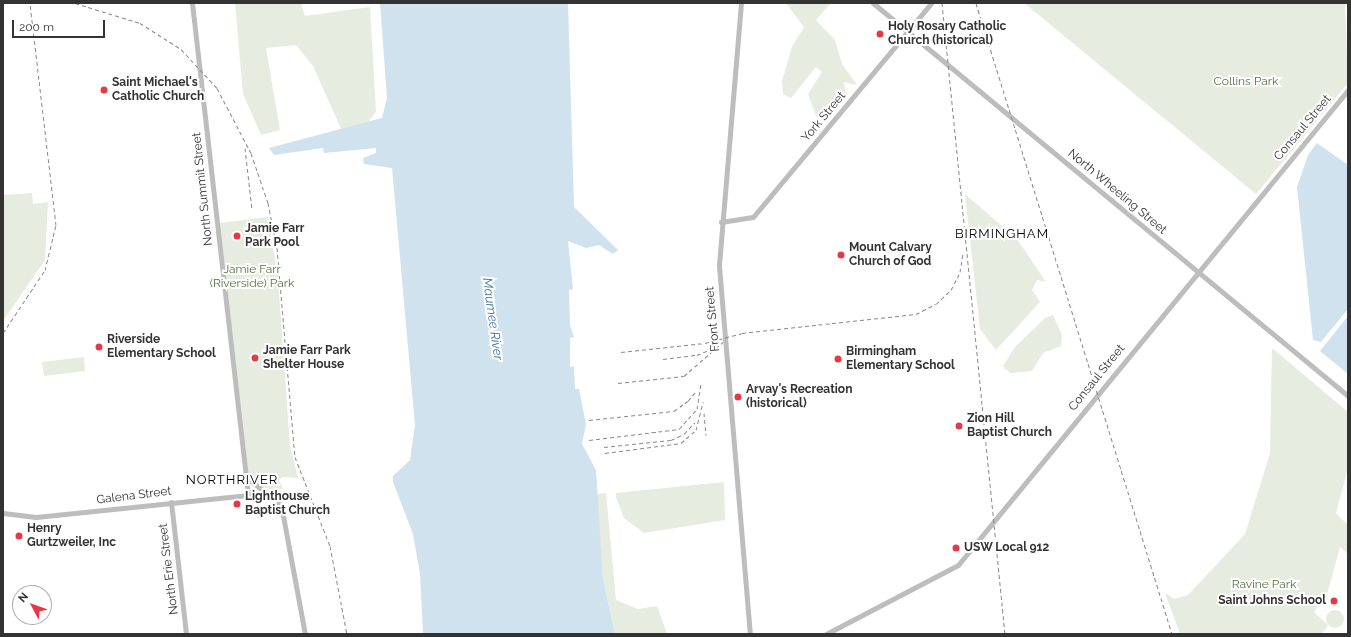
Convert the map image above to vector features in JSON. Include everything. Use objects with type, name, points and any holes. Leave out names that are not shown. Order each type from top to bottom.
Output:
[{"type":"street","name":"North Summit Street","points":[[192,3],[248,492]]},
{"type":"street","name":"Front Street","points":[[741,3],[721,222],[719,278],[750,634]]},
{"type":"street","name":"North Wheeling Street","points":[[873,3],[1348,396]]},
{"type":"street","name":"York Street","points":[[721,222],[753,217],[931,3]]},
{"type":"street","name":"Consaul Street","points":[[826,634],[958,565],[1197,271],[1348,90]]},
{"type":"street","points":[[245,475],[252,484],[278,500],[283,511],[305,634]]},
{"type":"street","name":"Galena Street","points":[[3,513],[36,517],[248,492],[268,493]]},
{"type":"street","name":"North Erie Street","points":[[171,502],[186,634]]},
{"type":"green space","points":[[235,3],[301,3],[305,16],[370,7],[376,112],[368,122],[342,131],[313,66],[296,45],[266,48],[280,130],[261,135],[243,94]]},
{"type":"green space","points":[[786,3],[831,3],[816,20],[835,40],[842,64],[857,85],[844,82],[846,97],[826,119],[816,116],[808,94],[822,72],[816,67],[791,98],[783,94],[782,81],[792,47],[804,27]]},
{"type":"green space","name":"Collins Park","points":[[1024,3],[1345,3],[1348,83],[1256,194]]},
{"type":"green space","points":[[32,193],[33,204],[48,202],[45,260],[3,321],[3,195]]},
{"type":"green space","points":[[965,194],[1017,239],[1046,282],[1037,280],[1032,290],[1040,302],[996,350],[980,329]]},
{"type":"green space","name":"Jamie Farr (Riverside) Park","points":[[268,217],[278,278],[290,446],[298,478],[282,477],[279,481],[283,488],[278,491],[262,487],[249,477],[220,223]]},
{"type":"green space","points":[[1053,315],[1062,335],[1061,346],[1043,353],[1032,371],[1011,373],[1005,369],[1003,366],[1015,347],[1045,318]]},
{"type":"green space","name":"Ravine Park","points":[[1272,348],[1348,412],[1348,468],[1336,513],[1348,525],[1348,554],[1340,547],[1328,591],[1314,612],[1328,625],[1322,634],[1180,634],[1165,593],[1174,599],[1188,595],[1245,534],[1270,453]]},
{"type":"green space","points":[[84,357],[85,371],[44,376],[42,362]]},
{"type":"green space","points":[[724,482],[725,520],[644,533],[624,518],[616,497],[616,493]]},
{"type":"green space","points":[[606,493],[616,600],[638,609],[657,606],[667,634],[615,634],[603,579],[597,500],[597,494]]},
{"type":"green space","points":[[1331,610],[1339,610],[1344,615],[1342,626],[1339,628],[1331,628],[1326,623],[1326,615]]},
{"type":"water","name":"Maumee River","points":[[380,3],[568,3],[574,207],[618,250],[613,254],[599,245],[586,248],[568,241],[573,289],[569,290],[570,325],[574,337],[570,338],[570,367],[574,366],[575,389],[579,389],[586,424],[582,444],[596,470],[603,579],[615,634],[423,634],[420,574],[413,534],[393,482],[393,476],[410,460],[415,425],[392,168],[364,164],[363,158],[376,153],[376,148],[324,153],[323,148],[274,155],[269,148],[382,118],[387,98]]},
{"type":"water","points":[[1317,143],[1348,165],[1348,309],[1321,342],[1313,340],[1297,187],[1308,155]]},
{"type":"water","points":[[1348,316],[1348,374],[1320,351]]},
{"type":"railway","points":[[3,333],[45,270],[56,225],[30,3]]},
{"type":"railway","points":[[75,3],[140,23],[181,49],[217,88],[251,153],[268,203],[277,248],[295,457],[330,546],[347,634]]},
{"type":"railway","points":[[942,3],[1005,634]]},
{"type":"railway","points":[[976,3],[1172,634]]},
{"type":"railway","points":[[245,148],[252,209]]},
{"type":"railway","points":[[621,352],[705,343],[742,333],[916,314],[936,304],[951,290],[960,272],[963,252]]},
{"type":"railway","points":[[618,383],[684,376],[723,342]]},
{"type":"railway","points":[[663,359],[697,355],[711,349]]},
{"type":"railway","points":[[589,440],[679,429],[697,409],[701,383]]},
{"type":"railway","points":[[589,420],[674,411],[688,401],[696,391]]},
{"type":"railway","points":[[605,453],[681,443],[696,430],[703,402]]},
{"type":"railway","points":[[704,413],[706,435]]},
{"type":"railway","points":[[604,447],[671,440],[684,434],[695,422]]},
{"type":"place","name":"Holy Rosary Catholic Church (historical)","points":[[880,34]]},
{"type":"place","name":"Saint Michael's Catholic Church","points":[[104,90]]},
{"type":"place","name":"Jamie Farr Park Pool","points":[[237,236]]},
{"type":"place","name":"Mount Calvary Church of God","points":[[841,255]]},
{"type":"place","name":"Riverside Elementary School","points":[[99,347]]},
{"type":"place","name":"Jamie Farr Park Shelter House","points":[[255,358]]},
{"type":"place","name":"Birmingham Elementary School","points":[[838,359]]},
{"type":"place","name":"Arvay's Recreation (historical)","points":[[738,397]]},
{"type":"place","name":"Zion Hill Baptist Church","points":[[959,426]]},
{"type":"place","name":"Lighthouse Baptist Church","points":[[237,504]]},
{"type":"place","name":"Henry Gurtzweiler, Inc","points":[[19,536]]},
{"type":"place","name":"USW Local 912","points":[[956,548]]},
{"type":"place","name":"Saint Johns School","points":[[1334,601]]},
{"type":"district","name":"BIRMINGHAM","points":[[1002,234]]},
{"type":"district","name":"NORTHRIVER","points":[[232,480]]}]
